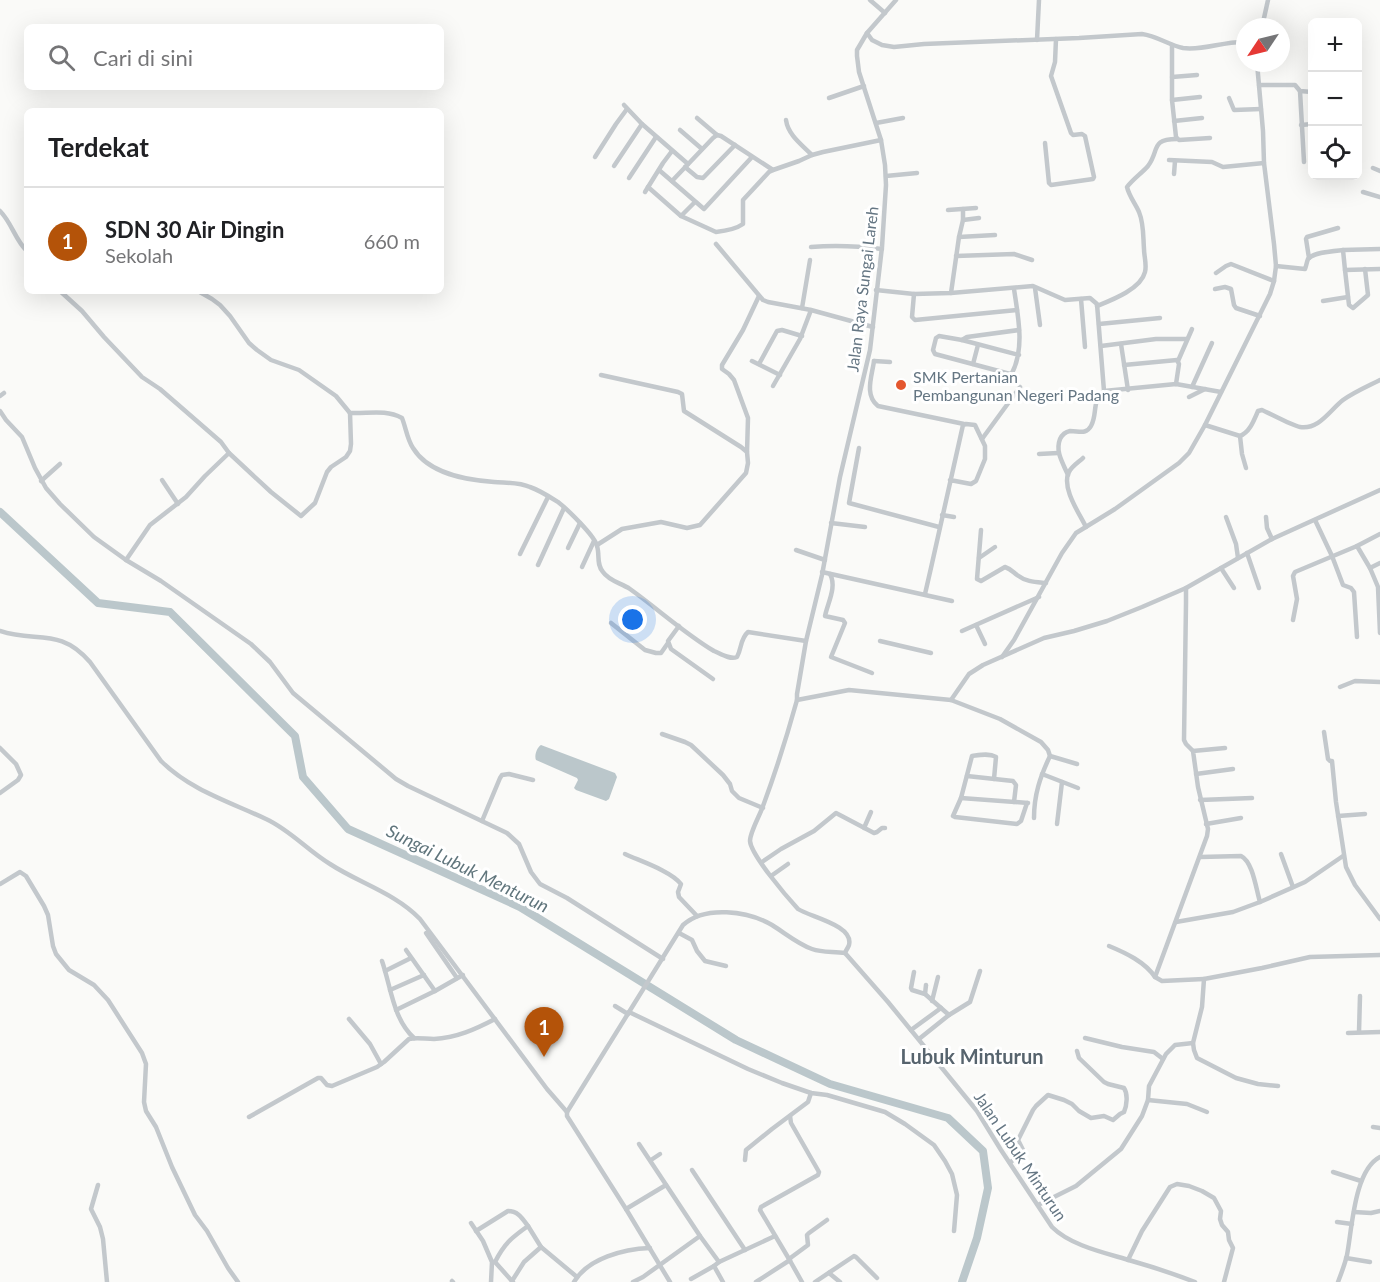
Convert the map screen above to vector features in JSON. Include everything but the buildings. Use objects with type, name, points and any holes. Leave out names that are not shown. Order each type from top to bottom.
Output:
[{"type":"street","points":[[870,0],[885,13]]},
{"type":"street","name":"Jalan Raya Sungai Lareh","points":[[762,862],[750,839],[763,808],[797,700],[796,694],[806,641],[825,560],[840,477],[868,360],[873,327],[882,249],[886,176],[881,140],[856,56],[867,33],[896,0]]},
{"type":"street","points":[[1037,40],[1039,0]]},
{"type":"street","points":[[1264,18],[1267,0]]},
{"type":"street","points":[[867,33],[872,40],[894,47],[1142,34],[1184,48],[1236,41]]},
{"type":"street","points":[[1045,143],[1051,185],[1094,178],[1084,136],[1071,133],[1052,76],[1056,39]]},
{"type":"street","points":[[1172,45],[1172,100],[1177,140]]},
{"type":"street","points":[[1002,657],[1076,533],[1115,509],[1179,463],[1189,453],[1260,316],[1274,281],[1276,266],[1264,163],[1258,72]]},
{"type":"street","points":[[1172,77],[1197,75]]},
{"type":"street","points":[[1259,85],[1295,85],[1299,91],[1304,162]]},
{"type":"street","points":[[829,98],[864,86]]},
{"type":"street","points":[[1299,91],[1308,92]]},
{"type":"street","points":[[1172,100],[1200,97]]},
{"type":"street","points":[[1229,98],[1233,110]]},
{"type":"street","points":[[595,157],[626,107],[697,177],[703,178],[735,146]]},
{"type":"street","points":[[1227,111],[1261,109]]},
{"type":"street","points":[[697,118],[717,135],[773,170]]},
{"type":"street","points":[[876,123],[903,118]]},
{"type":"street","points":[[1174,121],[1202,118]]},
{"type":"street","points":[[786,120],[786,125],[793,135],[812,155]]},
{"type":"street","points":[[614,166],[642,124]]},
{"type":"street","points":[[1301,124],[1308,124]]},
{"type":"street","points":[[680,130],[702,149]]},
{"type":"street","points":[[672,180],[717,135]]},
{"type":"street","points":[[629,178],[656,137]]},
{"type":"street","points":[[1097,306],[1123,294],[1137,284],[1146,268],[1143,229],[1127,187],[1149,164],[1155,147],[1159,143],[1167,139],[1210,138]]},
{"type":"street","points":[[672,151],[646,190],[681,216],[716,232],[741,226],[744,222],[743,200],[769,172],[812,155],[881,140]]},
{"type":"street","points":[[658,170],[701,208],[706,208],[752,157]]},
{"type":"street","points":[[1174,174],[1172,161],[1212,162],[1223,167],[1264,163]]},
{"type":"street","points":[[1373,168],[1380,171]]},
{"type":"street","points":[[886,176],[917,173]]},
{"type":"street","points":[[1363,192],[1380,197]]},
{"type":"street","points":[[681,216],[695,202]]},
{"type":"street","points":[[948,210],[976,208]]},
{"type":"street","points":[[951,293],[963,209]]},
{"type":"street","points":[[0,211],[24,248]]},
{"type":"street","points":[[963,220],[979,219]]},
{"type":"street","points":[[1308,276],[1305,269],[1309,258],[1307,237],[1338,228]]},
{"type":"street","points":[[958,237],[995,235]]},
{"type":"street","points":[[716,244],[759,296],[768,302],[811,310],[873,327]]},
{"type":"street","points":[[811,247],[840,245],[882,249]]},
{"type":"street","points":[[1309,258],[1323,252],[1380,249]]},
{"type":"street","points":[[1343,250],[1349,305],[1353,308],[1368,295],[1365,269]]},
{"type":"street","points":[[956,256],[1014,254],[1032,260]]},
{"type":"street","points":[[802,308],[810,260]]},
{"type":"street","points":[[1216,273],[1232,264],[1274,281]]},
{"type":"street","points":[[1276,266],[1305,269]]},
{"type":"street","points":[[1346,270],[1380,269]]},
{"type":"street","points":[[876,290],[914,294],[1033,286],[1065,300],[1090,298],[1097,304],[1104,391],[1095,404],[1093,423],[1089,429],[1063,434],[1058,448],[1068,475],[1069,492],[1086,527]]},
{"type":"street","points":[[1215,289],[1225,287],[1231,289],[1236,308],[1260,316]]},
{"type":"street","points":[[1035,288],[1040,325]]},
{"type":"street","points":[[1014,289],[1019,330],[1019,355],[1013,372],[1010,374],[935,354],[933,351],[938,336],[1019,355]]},
{"type":"street","points":[[63,294],[142,377],[160,389],[213,434],[229,453],[301,516],[315,502],[331,466],[346,457],[350,451],[351,413],[336,396],[299,370],[271,360],[257,350],[220,305],[203,294]]},
{"type":"street","points":[[914,294],[912,317],[915,320],[1017,310]]},
{"type":"street","points":[[582,567],[596,543],[622,529],[661,522],[687,528],[700,525],[746,473],[748,418],[734,380],[722,369],[722,365],[743,330],[759,296]]},
{"type":"street","points":[[1323,301],[1348,297]]},
{"type":"street","points":[[1081,299],[1085,347]]},
{"type":"street","points":[[773,386],[802,336],[811,310]]},
{"type":"street","points":[[1100,324],[1160,318]]},
{"type":"street","points":[[1176,384],[1178,361],[1192,329]]},
{"type":"street","points":[[759,364],[777,332],[782,330],[802,336]]},
{"type":"street","points":[[962,340],[967,337],[1019,330]]},
{"type":"street","points":[[1101,346],[1156,339],[1187,339]]},
{"type":"street","points":[[1192,387],[1212,343]]},
{"type":"street","points":[[1121,344],[1128,390]]},
{"type":"street","points":[[974,364],[978,345]]},
{"type":"street","points":[[868,360],[890,362]]},
{"type":"street","points":[[752,361],[780,375]]},
{"type":"street","points":[[874,361],[869,394],[878,406],[975,425],[985,446],[986,459],[976,481],[971,484],[950,480]]},
{"type":"street","points":[[1124,365],[1178,361]]},
{"type":"street","points":[[601,375],[678,392],[683,395],[684,411],[747,452]]},
{"type":"street","points":[[1205,425],[1240,436],[1245,434],[1258,411],[1262,410],[1301,428],[1319,422],[1342,401],[1380,380]]},
{"type":"street","points":[[1104,391],[1176,384],[1221,392]]},
{"type":"street","points":[[982,439],[1020,387]]},
{"type":"street","points":[[1189,397],[1204,389]]},
{"type":"street","points":[[0,411],[22,437],[41,481],[60,504],[94,537],[251,644],[270,662],[293,693],[396,779],[507,833],[519,844],[531,872],[540,884],[567,898],[662,961]]},
{"type":"street","points":[[351,413],[390,413],[402,418],[412,448],[419,457],[440,470],[463,478],[530,487],[558,503],[580,523],[596,543],[598,563],[608,578],[627,586],[714,651],[734,658],[739,654],[741,641],[748,632],[806,641]]},
{"type":"street","points":[[925,594],[964,424]]},
{"type":"street","points":[[1240,436],[1246,468]]},
{"type":"street","points":[[859,448],[849,503],[939,526]]},
{"type":"street","points":[[126,560],[150,525],[178,504],[229,453]]},
{"type":"street","points":[[1039,454],[1058,453]]},
{"type":"street","points":[[1068,475],[1083,458]]},
{"type":"street","points":[[41,481],[60,464]]},
{"type":"street","points":[[162,480],[178,504]]},
{"type":"street","points":[[951,700],[975,669],[1044,638],[1074,631],[1142,608],[1186,588],[1272,539],[1380,490]]},
{"type":"street","points":[[520,554],[548,497]]},
{"type":"street","points":[[538,565],[564,508]]},
{"type":"street","points":[[942,515],[954,518]]},
{"type":"street","points":[[1226,517],[1236,544],[1238,558]]},
{"type":"street","points":[[1266,518],[1272,539]]},
{"type":"street","points":[[1315,520],[1343,585],[1354,592],[1357,637]]},
{"type":"street","points":[[568,548],[580,523]]},
{"type":"street","points":[[831,523],[865,527]]},
{"type":"street","points":[[981,530],[977,578],[979,580],[1005,567],[1026,580],[1046,583]]},
{"type":"street","points":[[1293,620],[1297,598],[1293,574],[1295,572],[1380,534]]},
{"type":"street","points":[[1357,546],[1378,587],[1380,633]]},
{"type":"street","points":[[979,558],[995,547]]},
{"type":"street","points":[[796,550],[825,560]]},
{"type":"street","points":[[1247,553],[1259,588]]},
{"type":"street","points":[[1370,568],[1380,563]]},
{"type":"street","points":[[1221,568],[1234,588]]},
{"type":"street","points":[[822,572],[952,601]]},
{"type":"street","points":[[830,574],[834,587],[825,616],[843,620],[845,623],[831,657],[872,674]]},
{"type":"street","points":[[1155,977],[1200,857],[1208,829],[1200,800],[1193,751],[1184,740],[1186,588]]},
{"type":"street","points":[[962,631],[1039,597]]},
{"type":"street","points":[[612,623],[649,651],[661,653],[679,626]]},
{"type":"street","points":[[976,625],[986,644]]},
{"type":"street","points":[[1,633],[61,640],[79,651],[90,662],[161,761],[170,770],[215,797],[281,827],[330,864],[407,906],[420,919],[547,1089],[567,1112],[567,1116],[627,1209],[670,1282]]},
{"type":"street","points":[[880,641],[931,653]]},
{"type":"street","points":[[668,643],[670,649],[713,680]]},
{"type":"street","points":[[1363,674],[1364,682]]},
{"type":"street","points":[[1340,687],[1351,682],[1380,682]]},
{"type":"street","points":[[797,700],[849,690],[951,700],[1000,719],[1041,742],[1048,750],[1050,756],[1042,774],[1034,804],[1034,818]]},
{"type":"street","points":[[1324,732],[1328,759],[1332,761],[1347,873],[1380,919]]},
{"type":"street","points":[[662,734],[691,745],[723,775],[739,798],[763,808]]},
{"type":"street","points":[[0,748],[16,764],[21,775],[18,780],[0,793]]},
{"type":"street","points":[[1193,751],[1225,748]]},
{"type":"street","points":[[994,779],[996,757],[993,755],[972,756],[961,798],[953,813],[955,817],[1019,823],[1027,803]]},
{"type":"street","points":[[1050,756],[1077,764]]},
{"type":"street","points":[[1196,774],[1233,769]]},
{"type":"street","points":[[482,821],[502,775],[509,774],[532,780]]},
{"type":"street","points":[[1042,774],[1078,788]]},
{"type":"street","points":[[967,776],[1015,782],[1014,802]]},
{"type":"street","points":[[1057,824],[1062,782]]},
{"type":"street","points":[[961,798],[1034,804]]},
{"type":"street","points":[[1200,800],[1252,798]]},
{"type":"street","points":[[864,828],[871,812]]},
{"type":"street","points":[[567,1112],[679,933],[687,921],[697,915],[730,913],[752,916],[811,949],[845,953],[849,941],[842,929],[831,922],[805,914],[798,909],[762,862],[814,831],[836,813],[876,833],[885,828]]},
{"type":"street","points":[[1338,816],[1365,814]]},
{"type":"street","points":[[1206,824],[1241,818]]},
{"type":"street","points":[[625,854],[678,880],[681,884],[679,897],[697,915]]},
{"type":"street","points":[[1281,854],[1293,887]]},
{"type":"street","points":[[1176,922],[1233,912],[1260,902],[1305,882],[1343,856]]},
{"type":"street","points":[[1200,857],[1244,857],[1250,865],[1260,902]]},
{"type":"street","points":[[771,876],[788,864]]},
{"type":"street","points":[[0,884],[20,872],[26,876],[48,915],[56,954],[69,970],[94,985],[108,1000],[142,1053],[146,1064],[144,1102],[146,1111],[156,1127],[195,1215],[238,1282]]},
{"type":"street","points":[[426,933],[457,978]]},
{"type":"street","points":[[679,933],[692,940],[705,961],[726,966]]},
{"type":"street","points":[[1109,946],[1147,967],[1158,980],[1162,981],[1203,979],[1310,957],[1380,955]]},
{"type":"street","points":[[406,950],[435,991]]},
{"type":"street","name":"Jalan Lubuk Minturun","points":[[845,953],[977,1112],[1052,1227],[1066,1239],[1195,1282]]},
{"type":"street","points":[[385,971],[411,958]]},
{"type":"street","points":[[382,962],[401,1023],[414,1038]]},
{"type":"street","points":[[919,1040],[949,1015],[970,1002],[980,971]]},
{"type":"street","points":[[914,972],[911,989],[924,994],[949,1015]]},
{"type":"street","points":[[390,990],[424,975]]},
{"type":"street","points":[[396,1010],[463,975]]},
{"type":"street","points":[[932,1001],[938,978]]},
{"type":"street","points":[[1203,979],[1201,1014],[1193,1043],[1197,1058],[1245,1081],[1278,1086]]},
{"type":"street","points":[[924,994],[926,985]]},
{"type":"street","points":[[1359,996],[1359,1032]]},
{"type":"street","points":[[615,1006],[782,1083],[885,1112],[906,1124],[934,1144],[952,1174],[957,1195],[954,1231]]},
{"type":"street","points":[[911,1030],[941,1008]]},
{"type":"street","points":[[249,1117],[318,1078],[332,1086],[367,1072],[381,1064],[405,1042],[414,1038],[434,1039],[461,1034],[495,1019]]},
{"type":"street","points":[[349,1020],[370,1044],[381,1064]]},
{"type":"street","points":[[1348,1033],[1380,1032]]},
{"type":"street","points":[[1085,1038],[1154,1052],[1163,1059]]},
{"type":"street","points":[[1038,1205],[1076,1186],[1121,1149],[1142,1116],[1148,1100],[1149,1086],[1169,1050],[1175,1045],[1193,1043]]},
{"type":"street","points":[[1010,1163],[1022,1151],[1018,1140],[1033,1110],[1048,1095],[1072,1104],[1091,1118],[1104,1116],[1113,1120],[1124,1112],[1127,1094],[1124,1088],[1104,1082],[1079,1058],[1077,1051]]},
{"type":"street","points":[[745,1160],[746,1150],[808,1102],[811,1093]]},
{"type":"street","points":[[1148,1100],[1187,1104],[1207,1112]]},
{"type":"street","points":[[790,1116],[791,1123],[819,1172],[761,1207],[760,1211],[802,1282]]},
{"type":"street","points":[[1373,1127],[1380,1128]]},
{"type":"street","points":[[639,1144],[719,1262]]},
{"type":"street","points":[[651,1160],[660,1154]]},
{"type":"street","points":[[1338,1282],[1346,1257],[1362,1181],[1373,1161],[1380,1157]]},
{"type":"street","points":[[692,1170],[745,1250]]},
{"type":"street","points":[[1334,1172],[1362,1181]]},
{"type":"street","points":[[1128,1260],[1142,1231],[1170,1187],[1177,1184],[1189,1186],[1214,1198],[1221,1211],[1220,1219],[1228,1232],[1233,1248],[1224,1282]]},
{"type":"street","points":[[98,1185],[90,1209],[100,1227],[103,1239],[107,1282]]},
{"type":"street","points":[[627,1209],[666,1185]]},
{"type":"street","points":[[476,1231],[508,1211],[513,1211],[528,1226],[541,1247],[576,1280],[597,1261],[614,1253],[636,1248],[650,1248]]},
{"type":"street","points":[[1354,1212],[1380,1211]]},
{"type":"street","points":[[756,1282],[808,1245],[808,1233],[827,1221]]},
{"type":"street","points":[[1337,1221],[1352,1224]]},
{"type":"street","points":[[471,1223],[494,1262],[513,1281],[524,1262],[541,1247]]},
{"type":"street","points":[[491,1282],[494,1262],[503,1247],[528,1226]]},
{"type":"street","points":[[633,1282],[700,1236]]},
{"type":"street","points":[[691,1279],[719,1262],[775,1236]]},
{"type":"street","points":[[814,1282],[855,1256],[877,1278]]},
{"type":"street","points":[[1346,1257],[1370,1262]]},
{"type":"street","points":[[714,1266],[723,1282]]},
{"type":"street","points":[[829,1273],[840,1282]]},
{"type":"shaded area","points":[[541,745],[615,773],[617,777],[609,799],[606,801],[576,790],[574,788],[577,778],[536,760],[536,752]]},
{"type":"waterway","name":"Sungai Lubuk Menturun","points":[[0,512],[98,603],[170,612],[295,736],[303,777],[348,829],[520,907],[736,1040],[830,1084],[948,1118],[983,1151],[988,1188],[977,1238],[962,1282]]},
{"type":"place","name":"SMK Pertanian Pembangunan Negeri Padang","points":[[901,385]]},
{"type":"place","name":"SDN 30 Air Dingin","points":[[544,1057]]},
{"type":"district","name":"Lubuk Minturun","points":[[972,1056]]}]
